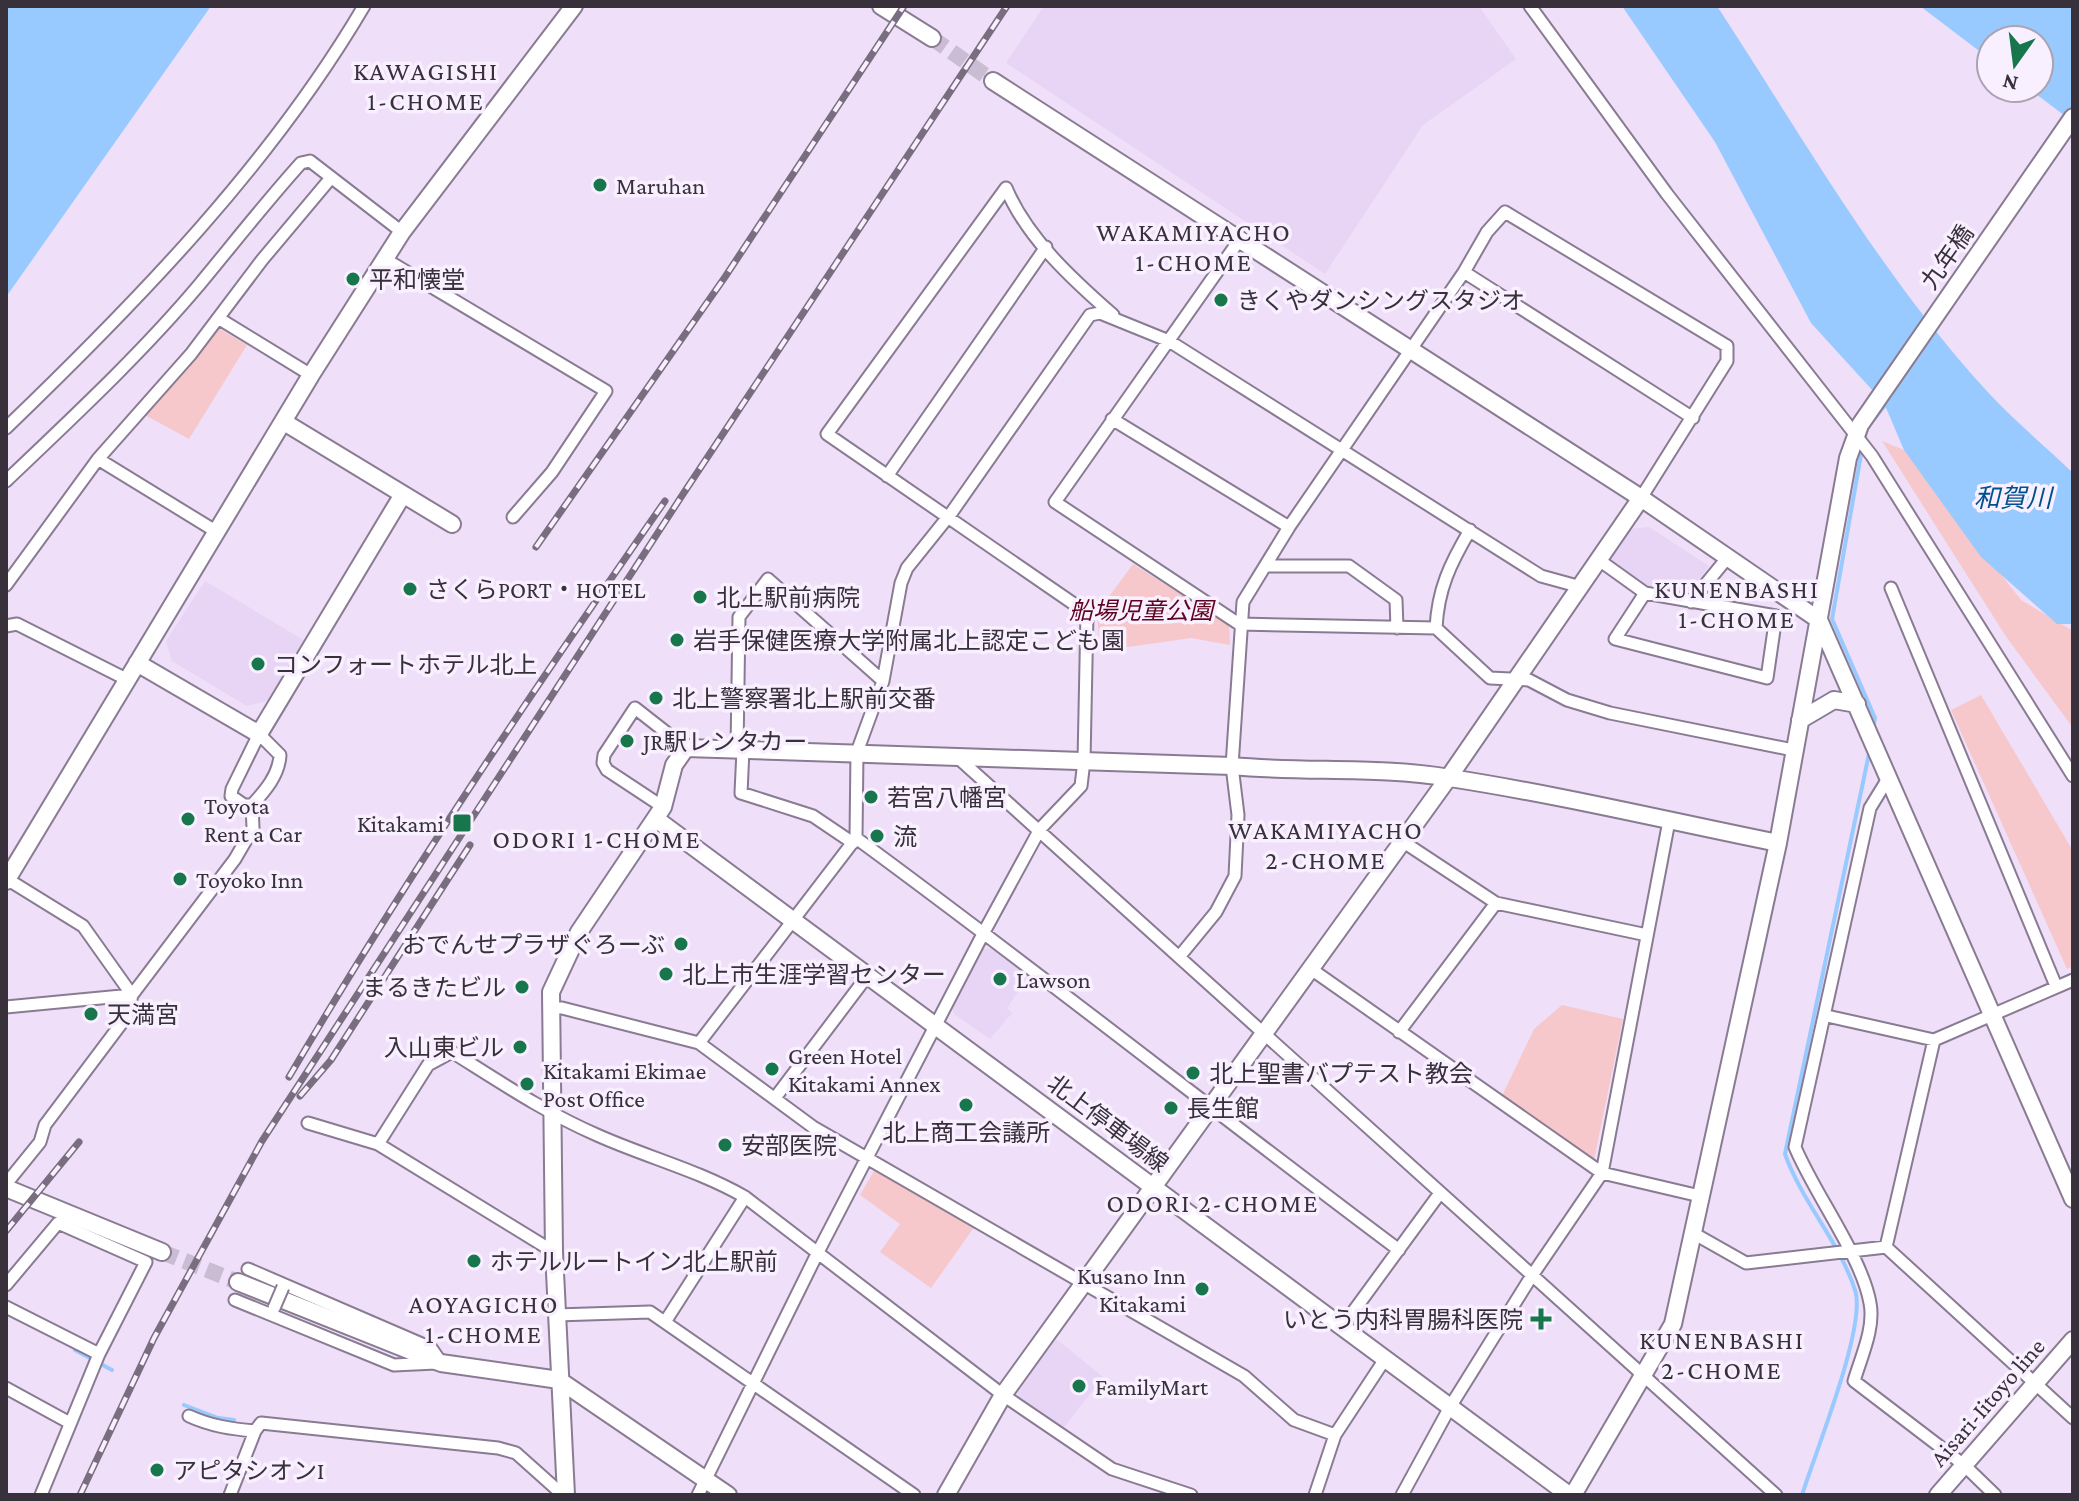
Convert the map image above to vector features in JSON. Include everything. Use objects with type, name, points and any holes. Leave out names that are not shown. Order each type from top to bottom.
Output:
[{"type":"street","points":[[6,428],[81,356],[222,200],[326,70],[364,6]]},
{"type":"street","points":[[132,995],[83,926],[8,875],[311,375],[402,232],[574,6]]},
{"type":"street","points":[[881,6],[932,38]]},
{"type":"street","points":[[1530,6],[1667,194],[1858,431],[2073,776]]},
{"type":"street","points":[[993,81],[1238,242],[1641,498],[1819,620],[2073,1199]]},
{"type":"street","name":"九年橋","points":[[1571,1495],[1673,1324],[1778,843],[1848,458],[1858,431],[2073,117]]},
{"type":"street","points":[[6,481],[92,399],[198,285],[254,214],[301,163],[310,161],[402,232]]},
{"type":"street","points":[[6,585],[98,459],[218,318],[330,179]]},
{"type":"street","points":[[702,1488],[817,1254],[935,1025],[1040,829],[1081,786],[1084,761],[1087,613],[827,434],[1006,188],[1017,214],[1079,285],[1120,321]]},
{"type":"street","points":[[946,1495],[1003,1395],[1449,777],[1581,587],[1693,418],[1727,361],[1727,346],[1505,212],[1487,232],[1464,272],[1289,527],[1243,602],[1239,624],[1242,646],[1232,766],[1238,815],[1235,876],[1216,912],[1179,957]]},
{"type":"street","points":[[1238,242],[1055,502],[1239,624],[1436,628],[1490,678],[1514,682],[1529,680],[1567,700],[1610,713],[1793,750]]},
{"type":"street","points":[[887,476],[1046,247]]},
{"type":"street","points":[[385,259],[606,391],[552,472],[513,517]]},
{"type":"street","points":[[1464,272],[1693,418]]},
{"type":"street","points":[[699,1043],[854,840],[857,752],[883,681],[901,583],[907,568],[947,517],[1090,315],[1100,313],[1169,341],[1343,448],[1541,576],[1581,587]]},
{"type":"street","points":[[218,318],[311,375]]},
{"type":"street","points":[[1112,419],[1289,527]]},
{"type":"street","points":[[284,422],[452,524]]},
{"type":"street","points":[[98,459],[217,532]]},
{"type":"street","points":[[252,805],[236,801],[231,796],[232,789],[259,734],[402,496]]},
{"type":"street","points":[[1436,628],[1437,597],[1446,571],[1470,530]]},
{"type":"street","points":[[1691,602],[1728,557]]},
{"type":"street","points":[[1599,560],[1645,593],[1776,616],[1767,678],[1615,639],[1645,593]]},
{"type":"street","points":[[1267,566],[1349,566],[1396,600],[1397,628]]},
{"type":"street","points":[[883,681],[768,579],[739,617],[741,793],[813,816],[854,840],[984,932],[1211,1109],[1399,1250]]},
{"type":"street","points":[[1891,588],[2056,986]]},
{"type":"street","points":[[6,626],[17,624],[128,680]]},
{"type":"street","points":[[137,663],[259,734],[280,755],[279,764],[252,805],[253,828],[235,859],[132,995],[127,1016],[45,1125],[40,1142],[6,1186],[162,1252]]},
{"type":"street","points":[[1800,720],[1834,700],[1857,704]]},
{"type":"street","points":[[660,813],[607,770],[603,763],[604,755],[635,708],[686,748],[1276,770],[1368,770],[1449,777],[1778,843]]},
{"type":"street","points":[[564,1495],[554,1252],[551,992],[579,932],[660,813],[674,765],[686,748]]},
{"type":"street","points":[[956,756],[1776,1495]]},
{"type":"street","points":[[1889,777],[1870,808],[1827,1016],[1795,1147],[1849,1250],[1870,1303],[1870,1325],[1854,1381],[1964,1465],[1995,1495]]},
{"type":"street","name":"北上停車場線","points":[[660,813],[793,920],[1571,1495]]},
{"type":"street","points":[[1402,1495],[1450,1407],[1531,1277],[1602,1173],[1669,821]]},
{"type":"street","points":[[1402,841],[1496,903],[1647,935]]},
{"type":"street","points":[[1399,1032],[1496,903]]},
{"type":"street","points":[[1311,969],[1602,1173],[1700,1196]]},
{"type":"street","points":[[775,1098],[868,975]]},
{"type":"street","points":[[1827,1016],[1934,1040],[2073,980]]},
{"type":"street","points":[[6,1007],[132,995]]},
{"type":"street","points":[[551,1008],[562,1008],[699,1043],[813,1127],[868,1156],[1244,1376],[1294,1420],[1335,1435]]},
{"type":"street","points":[[1886,1247],[1934,1040]]},
{"type":"street","points":[[378,1144],[428,1065],[452,1052],[553,1115],[600,1137],[708,1176],[745,1197],[1003,1395],[1112,1469],[1151,1490],[1191,1495]]},
{"type":"street","points":[[308,1123],[378,1144],[554,1252]]},
{"type":"street","points":[[1342,1327],[1440,1193]]},
{"type":"street","points":[[665,1322],[745,1197]]},
{"type":"street","points":[[6,1285],[58,1223],[146,1262],[99,1354],[41,1495]]},
{"type":"street","points":[[1693,1233],[1746,1263],[1886,1247],[2073,1418]]},
{"type":"street","points":[[243,1276],[284,1284],[431,1348],[441,1363]]},
{"type":"street","points":[[243,1276],[441,1363]]},
{"type":"street","points":[[272,1311],[284,1284]]},
{"type":"street","points":[[235,1300],[272,1311],[394,1365],[441,1363],[559,1380],[702,1488],[728,1495]]},
{"type":"street","points":[[6,1307],[99,1354]]},
{"type":"street","points":[[556,1315],[650,1312],[914,1495]]},
{"type":"street","name":"Aisari-Iitoyo line","points":[[1938,1495],[2073,1340]]},
{"type":"street","points":[[1315,1495],[1335,1435],[1385,1359]]},
{"type":"street","points":[[6,1388],[70,1423]]},
{"type":"street","points":[[189,1416],[213,1427],[255,1431]]},
{"type":"street","points":[[230,1495],[261,1423],[498,1448],[516,1453],[564,1495]]},
{"type":"shaded area","points":[[1044,6],[1479,6],[1516,59],[1423,125],[1325,274],[1006,63]]},
{"type":"shaded area","points":[[1649,527],[1709,566],[1686,596],[1655,592],[1609,562],[1631,529]]},
{"type":"shaded area","points":[[205,581],[305,641],[267,701],[247,706],[172,661],[166,641]]},
{"type":"shaded area","points":[[993,948],[1028,976],[1007,1008],[1012,1013],[990,1039],[954,1014],[952,1008],[983,949]]},
{"type":"shaded area","points":[[1055,1338],[1103,1377],[1062,1430],[1018,1397],[1017,1391]]},
{"type":"green space","points":[[218,328],[247,345],[189,439],[143,414]]},
{"type":"green space","points":[[1882,441],[1904,450],[2021,600],[2073,631],[2073,728],[2005,635]]},
{"type":"green space","name":"船場児童公園","points":[[1133,564],[1229,625],[1230,645],[1191,638],[1100,651],[1097,613]]},
{"type":"green space","points":[[1981,695],[2073,851],[2073,966],[2067,969],[1951,710]]},
{"type":"green space","points":[[1562,1005],[1623,1019],[1594,1160],[1502,1096],[1534,1029]]},
{"type":"green space","points":[[877,1166],[975,1226],[931,1288],[880,1252],[900,1224],[860,1195]]},
{"type":"water","points":[[6,6],[211,6],[6,297]]},
{"type":"water","name":"和賀川","points":[[1622,6],[1717,6],[1876,252],[1911,299],[1985,389],[2073,473],[2073,624],[2057,624],[1981,557],[1904,450],[1884,403],[1811,323],[1715,142]]},
{"type":"water","points":[[1920,6],[2073,6],[2073,122],[2049,104],[2055,104],[2055,24],[1975,24],[1975,48]]},
{"type":"waterway","points":[[1864,441],[1867,428],[1886,404]]},
{"type":"waterway","points":[[1862,449],[1832,619],[1875,718],[1873,729]]},
{"type":"waterway","points":[[1802,1495],[1847,1360],[1857,1307],[1848,1272],[1785,1154],[1870,749]]},
{"type":"waterway","points":[[75,1350],[112,1370]]},
{"type":"waterway","points":[[184,1405],[218,1418],[234,1420]]},
{"type":"tunnel","points":[[932,38],[993,81]]},
{"type":"tunnel","points":[[162,1252],[238,1282]]},
{"type":"railway","points":[[536,547],[725,277],[904,6]]},
{"type":"railway","points":[[80,1495],[154,1338],[262,1141],[685,491],[1007,6]]},
{"type":"railway","points":[[289,1077],[471,785],[665,501]]},
{"type":"railway","points":[[300,1096],[331,1060],[470,845]]},
{"type":"railway","points":[[6,1231],[79,1142]]},
{"type":"place","name":"Maruhan","points":[[600,185]]},
{"type":"place","name":"平和懐堂","points":[[353,279]]},
{"type":"place","name":"きくやダンシングスタジオ","points":[[1221,300]]},
{"type":"place","name":"さくらPORT・HOTEL","points":[[410,589]]},
{"type":"place","name":"北上駅前病院","points":[[700,597]]},
{"type":"place","name":"岩手保健医療大学附属北上認定こども園","points":[[677,640]]},
{"type":"place","name":"コンフォートホテル北上","points":[[258,664]]},
{"type":"place","name":"北上警察署北上駅前交番","points":[[656,698]]},
{"type":"place","name":"JR駅レンタカー","points":[[627,741]]},
{"type":"place","name":"若宮八幡宮","points":[[871,797]]},
{"type":"place","name":"Toyota Rent a Car","points":[[188,819]]},
{"type":"place","name":"Kitakami","points":[[462,823]]},
{"type":"place","name":"流","points":[[877,836]]},
{"type":"place","name":"Toyoko Inn","points":[[180,879]]},
{"type":"place","name":"おでんせプラザぐろーぶ","points":[[681,944]]},
{"type":"place","name":"北上市生涯学習センター","points":[[666,974]]},
{"type":"place","name":"Lawson","points":[[1000,979]]},
{"type":"place","name":"まるきたビル","points":[[522,987]]},
{"type":"place","name":"天満宮","points":[[91,1014]]},
{"type":"place","name":"入山東ビル","points":[[520,1047]]},
{"type":"place","name":"Green Hotel Kitakami Annex","points":[[772,1069]]},
{"type":"place","name":"北上聖書バプテスト教会","points":[[1193,1073]]},
{"type":"place","name":"Kitakami Ekimae Post Office","points":[[527,1084]]},
{"type":"place","name":"北上商工会議所","points":[[966,1105]]},
{"type":"place","name":"長生館","points":[[1171,1108]]},
{"type":"place","name":"安部医院","points":[[725,1145]]},
{"type":"place","name":"ホテルルートイン北上駅前","points":[[474,1261]]},
{"type":"place","name":"Kusano Inn Kitakami","points":[[1202,1289]]},
{"type":"place","name":"いとう内科胃腸科医院","points":[[1541,1319]]},
{"type":"place","name":"FamilyMart","points":[[1079,1386]]},
{"type":"place","name":"アピタシオンI","points":[[157,1470]]},
{"type":"district","name":"KAWAGISHI 1-CHOME","points":[[426,86]]},
{"type":"district","name":"WAKAMIYACHO 1-CHOME","points":[[1194,247]]},
{"type":"district","name":"KUNENBASHI 1-CHOME","points":[[1737,604]]},
{"type":"district","name":"ODORI 1-CHOME","points":[[597,839]]},
{"type":"district","name":"WAKAMIYACHO 2-CHOME","points":[[1326,845]]},
{"type":"district","name":"ODORI 2-CHOME","points":[[1213,1203]]},
{"type":"district","name":"AOYAGICHO 1-CHOME","points":[[484,1319]]},
{"type":"district","name":"KUNENBASHI 2-CHOME","points":[[1722,1355]]}]
